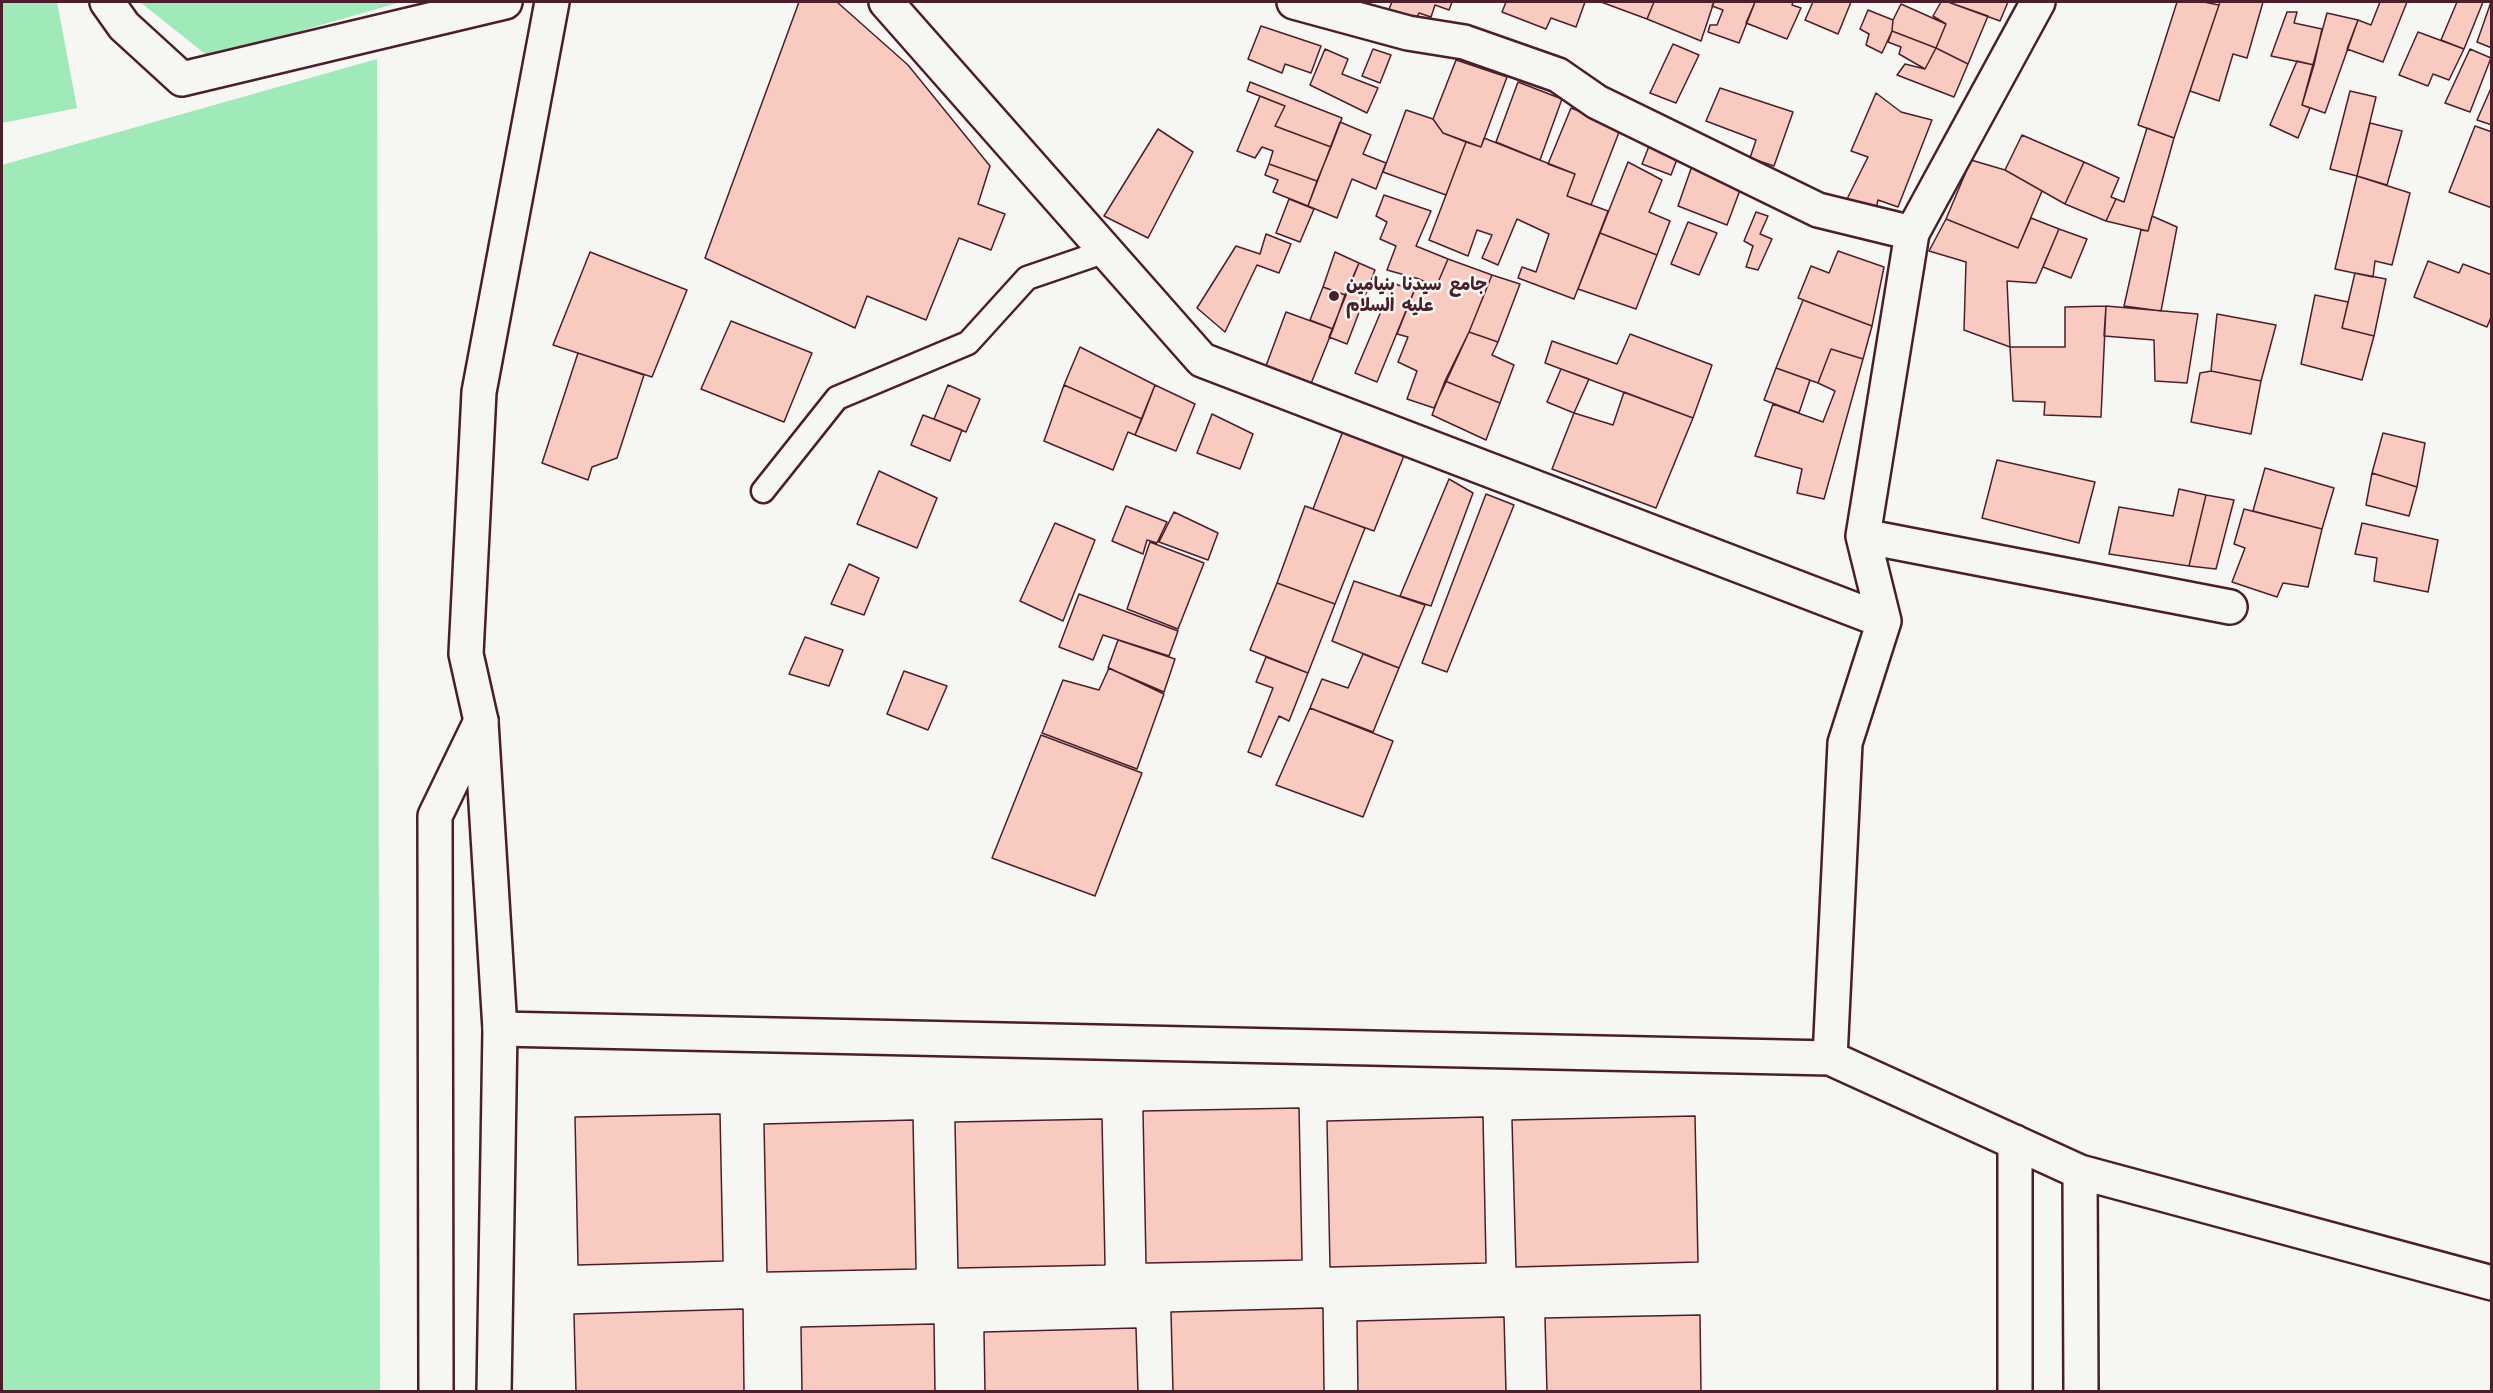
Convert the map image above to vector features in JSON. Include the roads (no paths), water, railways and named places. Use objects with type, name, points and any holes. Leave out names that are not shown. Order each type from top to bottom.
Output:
[{"type":"street","points":[[107,2],[124,26],[182,79],[436,8],[506,2]]},
{"type":"street","points":[[494,1392],[500,1029],[481,721],[466,654],[479,392],[552,2]]},
{"type":"street","points":[[886,2],[1202,360],[1884,621]]},
{"type":"street","points":[[1294,2],[1408,33],[1464,42],[1558,75],[1597,102],[1818,210],[1912,233]]},
{"type":"street","points":[[1830,1058],[1845,743],[1884,621],[1863,536],[1912,233],[2038,2]]},
{"type":"street","points":[[1863,536],[2230,607]]},
{"type":"street","points":[[435,1392],[435,816],[481,721]]},
{"type":"street","points":[[500,1029],[1830,1058],[2080,1172],[2492,1283]]},
{"type":"street","points":[[2015,1142],[2015,1392]]},
{"type":"street","points":[[2080,1172],[2081,1392]]},
{"type":"lane","points":[[763,491],[837,398],[969,343],[1027,278],[1106,250]]},
{"type":"place","name":"جامع سيدنا بنيامين عليه السلام","points":[[1334,296]]}]
